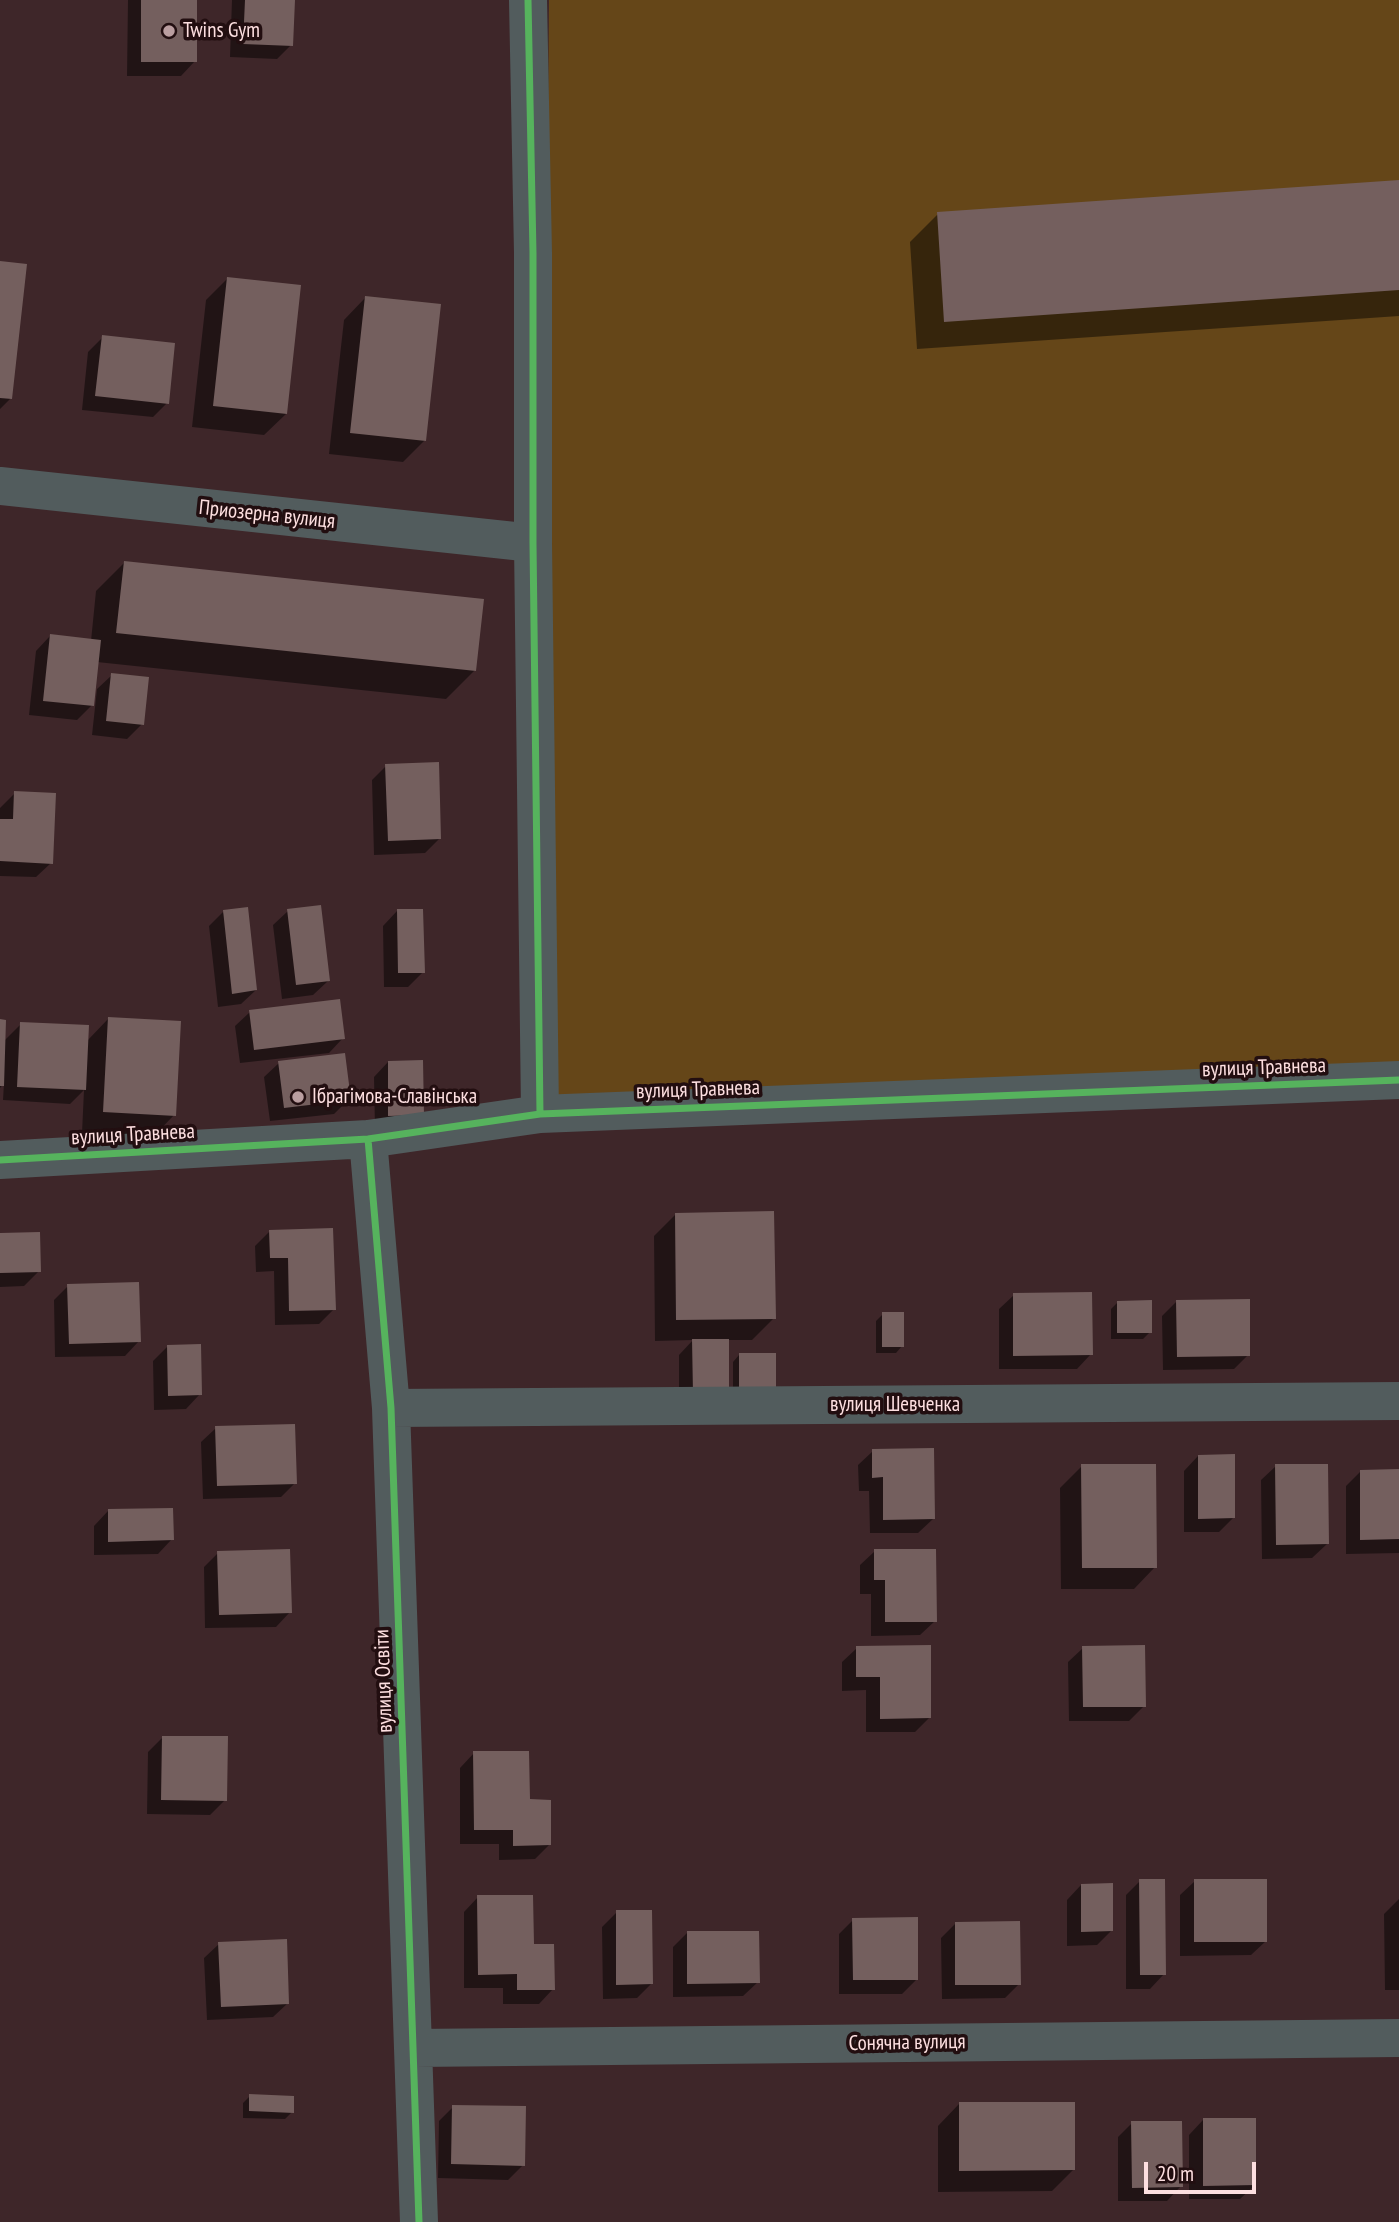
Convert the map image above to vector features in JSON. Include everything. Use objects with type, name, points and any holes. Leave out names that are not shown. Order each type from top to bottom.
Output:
[{"type":"street","points":[[528,0],[533,253],[533,543],[540,1114]]},
{"type":"street","name":"Приозерна вулиця","points":[[0,486],[533,543]]},
{"type":"street","name":"вулиця Травнева","points":[[0,1160],[368,1139],[540,1114],[1399,1080]]},
{"type":"street","name":"вулиця Освіти","points":[[368,1139],[391,1408],[419,2222]]},
{"type":"street","name":"вулиця Шевченка","points":[[391,1408],[1399,1401]]},
{"type":"street","name":"Сонячна вулиця","points":[[415,2048],[1399,2038]]},
{"type":"shaded area","points":[[549,0],[1399,0],[1399,1080],[540,1114]]},
{"type":"building","name":"Twins Gym","points":[[141,0],[197,0],[197,62],[141,62]]},
{"type":"building","points":[[245,0],[295,0],[293,46],[243,44]]},
{"type":"building","points":[[1399,180],[1399,290],[944,322],[937,212]]},
{"type":"building","points":[[0,261],[27,264],[12,399],[0,398]]},
{"type":"building","points":[[227,277],[301,285],[287,414],[213,406]]},
{"type":"building","points":[[365,296],[441,304],[426,441],[350,433]]},
{"type":"building","points":[[102,335],[175,343],[169,404],[95,396]]},
{"type":"building","points":[[124,561],[484,599],[476,671],[116,633]]},
{"type":"building","points":[[50,634],[101,640],[94,706],[43,701]]},
{"type":"building","points":[[111,673],[149,677],[144,725],[106,721]]},
{"type":"building","points":[[439,762],[441,839],[388,841],[385,764]]},
{"type":"building","points":[[14,791],[56,793],[53,864],[0,861],[0,819],[13,819]]},
{"type":"building","points":[[321,905],[330,981],[296,985],[287,909]]},
{"type":"building","points":[[248,907],[257,990],[232,994],[223,910]]},
{"type":"building","points":[[397,909],[423,909],[425,973],[398,973]]},
{"type":"building","points":[[340,999],[345,1039],[254,1050],[249,1010]]},
{"type":"building","points":[[108,1017],[181,1021],[176,1116],[103,1112]]},
{"type":"building","points":[[0,1019],[6,1020],[4,1086],[0,1086]]},
{"type":"building","points":[[20,1022],[89,1025],[86,1090],[17,1087]]},
{"type":"building","points":[[345,1053],[351,1100],[284,1108],[278,1061]]},
{"type":"building","points":[[423,1060],[424,1115],[388,1116],[388,1061]]},
{"type":"building","points":[[774,1211],[776,1319],[676,1320],[675,1213]]},
{"type":"building","points":[[333,1228],[336,1310],[289,1311],[288,1258],[270,1258],[269,1230]]},
{"type":"building","points":[[40,1232],[41,1272],[0,1273],[0,1233]]},
{"type":"building","points":[[139,1282],[141,1342],[69,1344],[67,1284]]},
{"type":"building","points":[[1092,1292],[1093,1355],[1013,1356],[1013,1293]]},
{"type":"building","points":[[1250,1299],[1250,1356],[1177,1357],[1176,1300]]},
{"type":"building","points":[[1152,1300],[1152,1333],[1117,1333],[1117,1301]]},
{"type":"building","points":[[882,1312],[904,1312],[904,1347],[882,1347]]},
{"type":"building","points":[[692,1339],[729,1339],[729,1394],[693,1394]]},
{"type":"building","points":[[201,1344],[202,1395],[168,1396],[167,1345]]},
{"type":"building","points":[[739,1353],[776,1353],[776,1389],[739,1389]]},
{"type":"building","points":[[295,1424],[297,1484],[217,1486],[215,1426]]},
{"type":"building","points":[[934,1448],[935,1519],[883,1520],[883,1477],[872,1478],[872,1449]]},
{"type":"building","points":[[1235,1454],[1235,1518],[1198,1519],[1198,1455]]},
{"type":"building","points":[[1081,1464],[1156,1464],[1157,1568],[1082,1568]]},
{"type":"building","points":[[1275,1464],[1328,1464],[1329,1544],[1276,1545]]},
{"type":"building","points":[[1399,1469],[1399,1539],[1360,1540],[1360,1470]]},
{"type":"building","points":[[173,1508],[174,1540],[108,1542],[108,1509]]},
{"type":"building","points":[[290,1549],[292,1613],[219,1615],[217,1551]]},
{"type":"building","points":[[874,1549],[936,1549],[937,1622],[885,1622],[885,1580],[874,1580]]},
{"type":"building","points":[[931,1645],[931,1718],[880,1719],[880,1677],[856,1677],[856,1646]]},
{"type":"building","points":[[1145,1645],[1146,1707],[1083,1707],[1082,1646]]},
{"type":"building","points":[[162,1736],[228,1736],[227,1801],[161,1800]]},
{"type":"building","points":[[473,1751],[529,1751],[530,1799],[551,1800],[551,1845],[513,1846],[513,1830],[474,1830]]},
{"type":"building","points":[[1139,1879],[1165,1879],[1166,1975],[1140,1975]]},
{"type":"building","points":[[1194,1879],[1267,1879],[1267,1942],[1194,1942]]},
{"type":"building","points":[[1113,1883],[1113,1931],[1081,1932],[1081,1884]]},
{"type":"building","points":[[477,1895],[533,1895],[534,1944],[554,1944],[555,1990],[517,1990],[517,1974],[478,1975]]},
{"type":"building","points":[[616,1910],[652,1910],[653,1984],[616,1985]]},
{"type":"building","points":[[918,1917],[918,1980],[853,1980],[852,1918]]},
{"type":"building","points":[[1020,1921],[1021,1985],[955,1985],[955,1922]]},
{"type":"building","points":[[687,1931],[759,1931],[760,1983],[687,1984]]},
{"type":"building","points":[[287,1939],[289,2004],[221,2007],[218,1942]]},
{"type":"building","points":[[249,2094],[294,2096],[294,2113],[249,2111]]},
{"type":"building","points":[[959,2102],[1075,2102],[1075,2170],[959,2171]]},
{"type":"building","points":[[452,2105],[526,2106],[525,2166],[451,2164]]},
{"type":"building","points":[[1203,2118],[1256,2118],[1256,2185],[1203,2186]]},
{"type":"building","points":[[1131,2121],[1182,2121],[1183,2187],[1132,2188]]},
{"type":"cycle path","points":[[528,0],[533,253],[533,543],[540,1114]]},
{"type":"cycle path","points":[[0,1160],[368,1139],[540,1114],[1399,1080]]},
{"type":"cycle path","points":[[368,1139],[391,1408],[419,2222]]},
{"type":"place","name":"Twins Gym","points":[[169,31]]},
{"type":"place","name":"Ібрагімова-Славінська","points":[[298,1097]]}]
